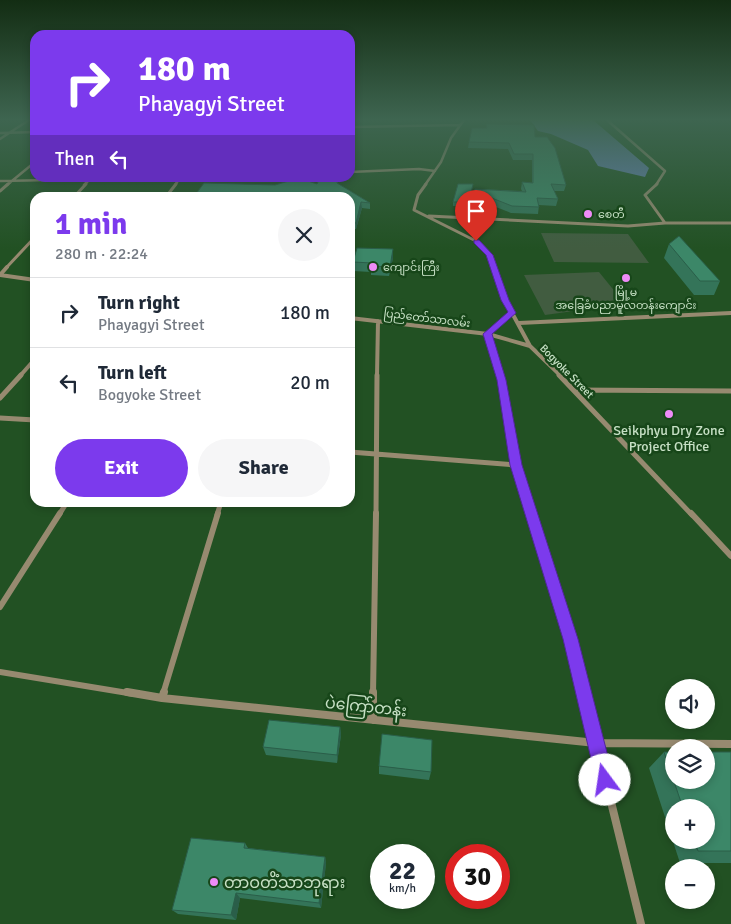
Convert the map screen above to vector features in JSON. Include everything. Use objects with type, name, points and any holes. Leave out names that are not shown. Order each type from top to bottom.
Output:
[{"type":"street","points":[[440,163],[418,195],[414,210],[426,216],[628,226],[665,222],[731,222]]},
{"type":"street","points":[[656,163],[665,171],[657,184],[645,195],[665,222]]},
{"type":"street","points":[[0,191],[30,166]]},
{"type":"street","points":[[355,172],[419,169],[435,171]]},
{"type":"street","points":[[0,181],[30,180]]},
{"type":"street","points":[[78,192],[87,182]]},
{"type":"street","name":"Bogyoke Street","points":[[426,216],[476,241],[490,255],[505,300],[530,346],[575,390],[731,556]]},
{"type":"street","points":[[0,275],[30,242]]},
{"type":"street","points":[[0,275],[30,279]]},
{"type":"street","points":[[512,313],[488,334],[502,380],[516,465],[571,639],[641,924]]},
{"type":"street","points":[[518,323],[731,313]]},
{"type":"street","name":"ပြည်တော်သာလမ်း","points":[[355,319],[488,334],[530,346]]},
{"type":"street","points":[[373,720],[378,321]]},
{"type":"street","points":[[0,398],[30,364]]},
{"type":"street","points":[[575,390],[731,391]]},
{"type":"street","points":[[0,418],[30,420]]},
{"type":"street","points":[[355,452],[516,465]]},
{"type":"street","points":[[0,607],[64,507]]},
{"type":"street","points":[[162,698],[219,507]]},
{"type":"street","name":"ပဲကြော်တန်း","points":[[0,672],[162,698],[596,744],[731,744]]},
{"type":"green space","points":[[541,233],[628,234],[649,263],[554,262]]},
{"type":"green space","points":[[599,272],[625,304],[545,315],[524,275]]},
{"type":"water","points":[[596,163],[643,163],[649,168],[645,177],[598,166]]},
{"type":"building","points":[[533,163],[559,163],[566,185],[551,184],[558,199],[537,198],[539,207],[512,206],[474,191],[475,189],[526,192],[522,182],[533,183]]},
{"type":"building","points":[[285,182],[311,182],[317,184],[318,182],[337,182],[352,192],[197,192],[204,183],[275,185]]},
{"type":"building","points":[[458,184],[473,184],[469,202],[453,202]]},
{"type":"building","points":[[355,194],[370,203],[361,202],[356,223]]},
{"type":"building","points":[[679,236],[720,281],[700,281],[669,244]]},
{"type":"building","points":[[357,248],[393,249],[390,267],[371,266],[372,263],[355,262]]},
{"type":"building","points":[[269,720],[340,727],[337,755],[263,747]]},
{"type":"building","points":[[382,734],[432,740],[431,772],[379,766]]},
{"type":"building","points":[[715,752],[731,752],[731,851],[698,851],[697,849],[715,849],[715,799],[680,799],[677,789],[715,789]]},
{"type":"building","points":[[191,838],[245,843],[244,848],[325,857],[319,903],[236,893],[231,915],[172,910]]},
{"type":"place","name":"စေတီ","points":[[588,214]]},
{"type":"place","name":"ကျောင်းကြီး","points":[[373,267]]},
{"type":"place","name":"မြို့မ အခြေခံပညာမူလတန်းကျောင်း","points":[[626,278]]},
{"type":"place","name":"Seikphyu Dry Zone Project Office","points":[[669,414]]},
{"type":"place","name":"တာဝတိံသာဘုရား","points":[[214,882]]},
{"type":"route","points":[[476,241],[490,255],[505,300],[512,313],[488,334],[502,380],[516,465],[571,639],[605,780]]}]
